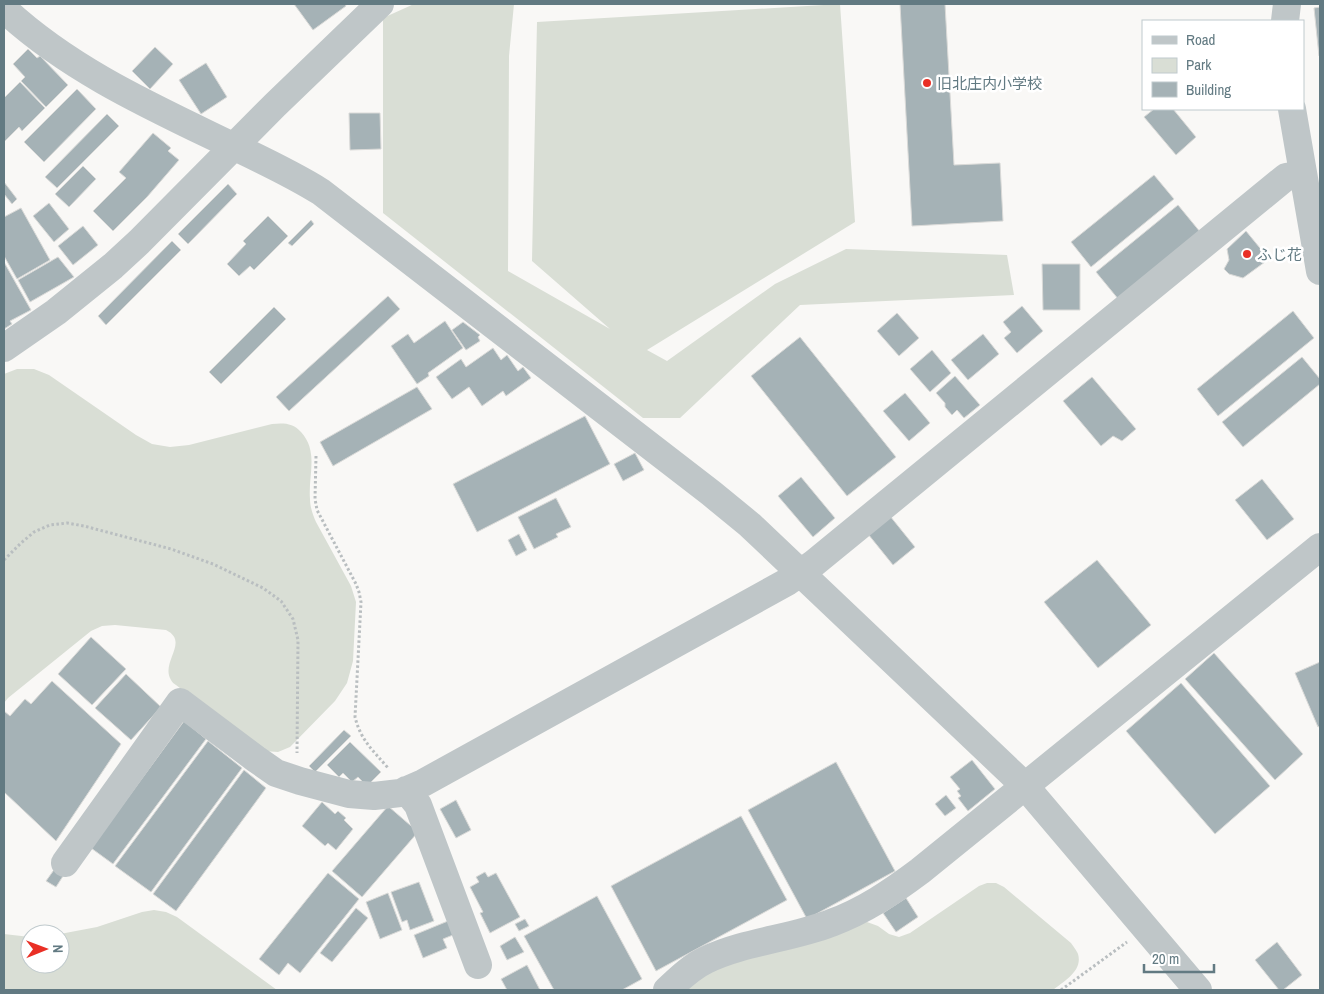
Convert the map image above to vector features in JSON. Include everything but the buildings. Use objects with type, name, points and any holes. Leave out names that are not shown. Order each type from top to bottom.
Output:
[{"type":"street","points":[[4,348],[56,312],[113,266],[380,4]]},
{"type":"street","points":[[1285,20],[1286,4]]},
{"type":"street","points":[[4,9],[36,37],[93,76],[183,122],[280,168],[340,206],[731,508],[1025,786],[1198,990]]},
{"type":"street","points":[[1292,110],[1308,160],[1320,271]]},
{"type":"street","points":[[64,863],[180,702],[276,773],[349,794],[374,796],[400,793],[432,778],[787,582],[1308,160]]},
{"type":"street","points":[[667,990],[680,977],[705,960],[733,949],[799,934],[831,923],[863,909],[892,891],[920,871],[1320,548]]},
{"type":"street","points":[[406,790],[418,805],[478,965]]},
{"type":"path","points":[[316,456],[315,499],[317,510],[356,584],[361,602],[355,705],[358,729],[364,740],[406,790]]},
{"type":"path","points":[[4,560],[34,532],[50,525],[67,523],[92,528],[192,556],[263,588],[281,600],[293,619],[298,640],[296,756],[289,777]]},
{"type":"path","points":[[1061,990],[1145,928]]},
{"type":"green space","points":[[414,4],[514,4],[509,56],[508,271],[610,329],[532,261],[537,22],[840,4],[855,222],[647,350],[667,361],[775,284],[846,249],[1007,255],[1014,295],[800,305],[680,418],[643,418],[383,213],[383,18]]},
{"type":"green space","points":[[17,369],[34,369],[49,375],[152,444],[170,447],[189,445],[272,424],[288,424],[301,432],[310,448],[312,464],[310,499],[313,514],[351,586],[356,602],[353,661],[347,683],[335,701],[290,747],[278,752],[264,751],[253,745],[173,683],[169,673],[169,666],[175,640],[173,635],[166,630],[115,625],[102,626],[91,631],[4,703],[4,374]]},
{"type":"green space","points":[[987,883],[996,883],[1004,887],[1071,943],[1077,951],[1078,966],[1072,975],[1053,990],[682,990],[710,970],[855,924],[867,922],[878,926],[889,934],[899,937],[910,933],[979,886]]},
{"type":"green space","points":[[154,910],[166,912],[177,917],[277,990],[4,990],[4,934],[20,936],[20,974],[70,974],[70,932],[97,927],[142,912]]},
{"type":"place","name":"旧北庄内小学校","points":[[927,83]]},
{"type":"place","name":"ふじ花","points":[[1247,254]]}]
